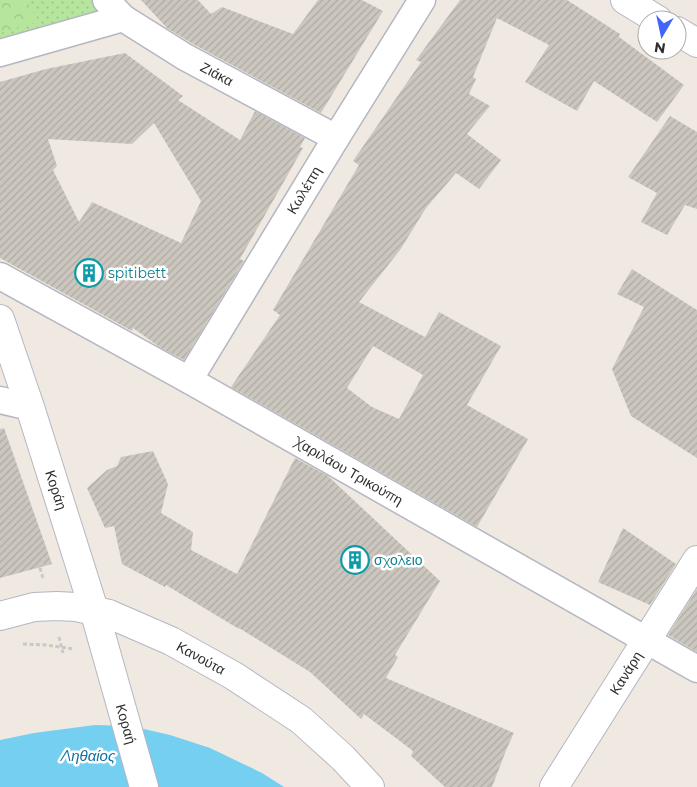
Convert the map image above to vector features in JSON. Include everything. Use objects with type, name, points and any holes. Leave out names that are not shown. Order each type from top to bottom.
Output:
[{"type":"street","name":"Κωλέττη","points":[[189,380],[422,0]]},
{"type":"street","points":[[625,0],[642,10]]},
{"type":"street","name":"Ζιάκα","points":[[114,9],[185,57],[336,138]]},
{"type":"street","points":[[0,53],[114,9]]},
{"type":"street","name":"Χαριλάου Τρικούπη","points":[[0,276],[189,380],[697,669]]},
{"type":"street","name":"Κοράη","points":[[0,319],[30,407],[94,610],[109,664]]},
{"type":"street","points":[[0,400],[30,407]]},
{"type":"street","name":"Κανάρη","points":[[554,787],[697,560]]},
{"type":"street","name":"Κανούτα","points":[[0,616],[34,607],[66,606],[94,610],[119,618],[170,641],[234,676],[301,720],[349,764],[370,787]]},
{"type":"street","name":"Κοραή","points":[[109,664],[144,787]]},
{"type":"path","points":[[45,556],[40,568],[63,653]]},
{"type":"path","points":[[17,644],[62,648],[109,664]]},
{"type":"green space","points":[[0,0],[93,0],[104,17],[0,46]]},
{"type":"green space","points":[[0,0],[26,0],[39,21],[0,33]]},
{"type":"water","name":"Ληθαίος","points":[[95,725],[131,726],[170,735],[210,748],[262,773],[284,787],[0,787],[0,740],[34,733]]},
{"type":"building","points":[[141,0],[198,0],[211,14],[222,7],[293,34],[318,0],[362,0],[383,11],[321,113],[167,28]]},
{"type":"building","points":[[460,0],[567,0],[620,34],[619,37],[637,50],[637,60],[650,60],[684,85],[657,122],[594,81],[577,111],[525,82],[549,45],[497,18],[473,77],[476,79],[469,94],[490,106],[467,134],[501,160],[479,189],[456,173],[426,208],[400,250],[359,302],[425,337],[439,312],[501,346],[467,405],[528,439],[477,527],[231,387],[280,315],[273,310],[359,165],[353,161],[421,62],[416,60]],"holes":[[[373,346],[423,375],[399,419],[372,407],[347,388]]]},
{"type":"building","points":[[125,53],[183,96],[178,100],[240,140],[255,111],[305,138],[300,147],[303,148],[240,259],[244,261],[184,360],[161,348],[133,328],[132,331],[0,258],[0,82],[46,69]],"holes":[[[154,123],[201,201],[181,243],[92,202],[79,222],[53,170],[57,166],[48,139],[132,144]]]},
{"type":"building","points":[[670,116],[697,132],[697,209],[685,205],[667,235],[641,222],[657,193],[628,177]]},
{"type":"building","points":[[632,269],[697,310],[697,458],[631,416],[612,369],[644,307],[617,294]]},
{"type":"building","points":[[4,428],[52,564],[0,578],[0,429]]},
{"type":"building","points":[[153,451],[168,484],[161,513],[193,532],[191,550],[237,574],[295,458],[328,476],[440,581],[395,655],[398,657],[386,678],[514,733],[492,787],[445,787],[411,756],[413,751],[364,714],[361,719],[310,672],[166,585],[165,587],[122,564],[114,526],[105,528],[87,488],[107,470],[117,466],[121,457]]},
{"type":"building","points":[[623,528],[676,564],[650,605],[598,582]]},
{"type":"building","points":[[697,589],[697,652],[668,635]]},
{"type":"place","name":"spitibett","points":[[89,273]]},
{"type":"place","name":"σχολειο","points":[[355,560]]}]
